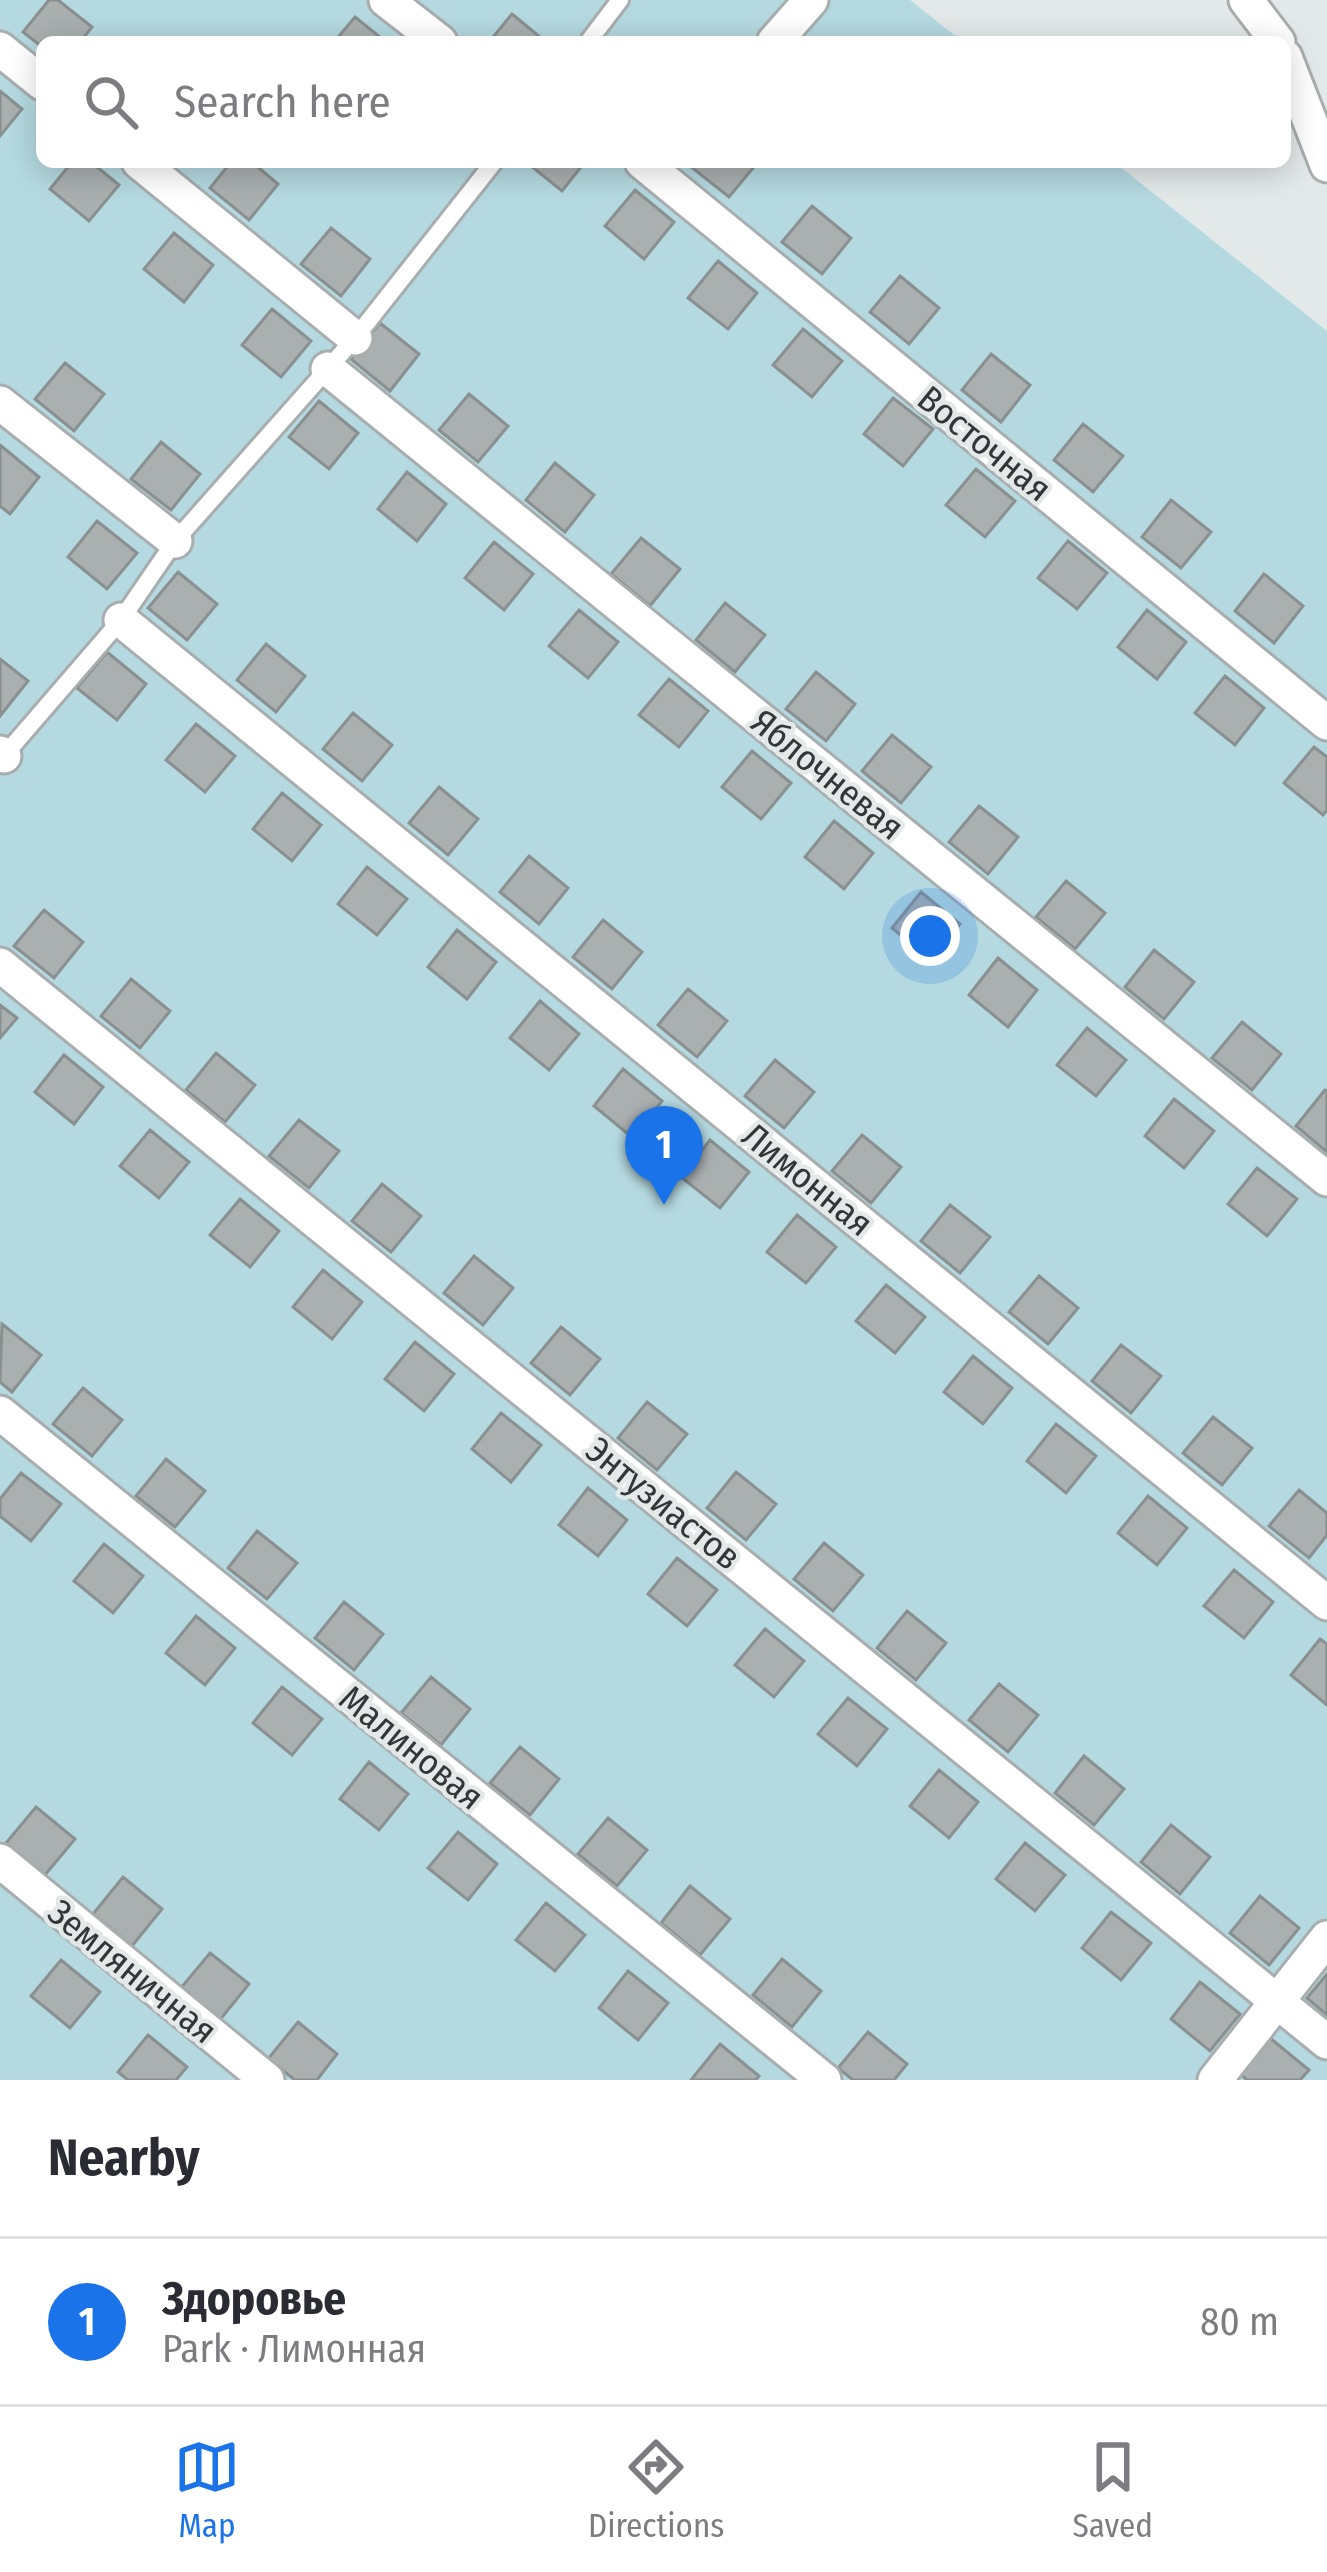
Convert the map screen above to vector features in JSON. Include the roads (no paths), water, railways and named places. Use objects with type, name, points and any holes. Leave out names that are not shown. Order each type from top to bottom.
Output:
[{"type":"street","points":[[386,0],[432,36]]},
{"type":"street","points":[[779,36],[811,0]]},
{"type":"street","points":[[1246,0],[1273,36]]},
{"type":"street","points":[[0,49],[36,78]]},
{"type":"street","points":[[1291,72],[1327,165]]},
{"type":"street","points":[[146,168],[355,338]]},
{"type":"street","name":"Восточная","points":[[658,168],[1327,723]]},
{"type":"street","name":"Яблочневая","points":[[328,369],[1327,1179]]},
{"type":"street","points":[[0,403],[175,541]]},
{"type":"street","name":"Лимонная","points":[[121,620],[1327,1603]]},
{"type":"street","name":"Энтузиастов","points":[[0,965],[1327,2042]]},
{"type":"street","name":"Малиновая","points":[[0,1413],[824,2080]]},
{"type":"street","name":"Земляничная","points":[[0,1861],[267,2080]]},
{"type":"street","points":[[1215,2080],[1327,1938]]},
{"type":"lane","points":[[593,36],[620,0]]},
{"type":"lane","points":[[1,757],[121,620],[175,541],[355,338],[489,168]]},
{"type":"place","name":"Здоровье","points":[[664,1205]]}]
